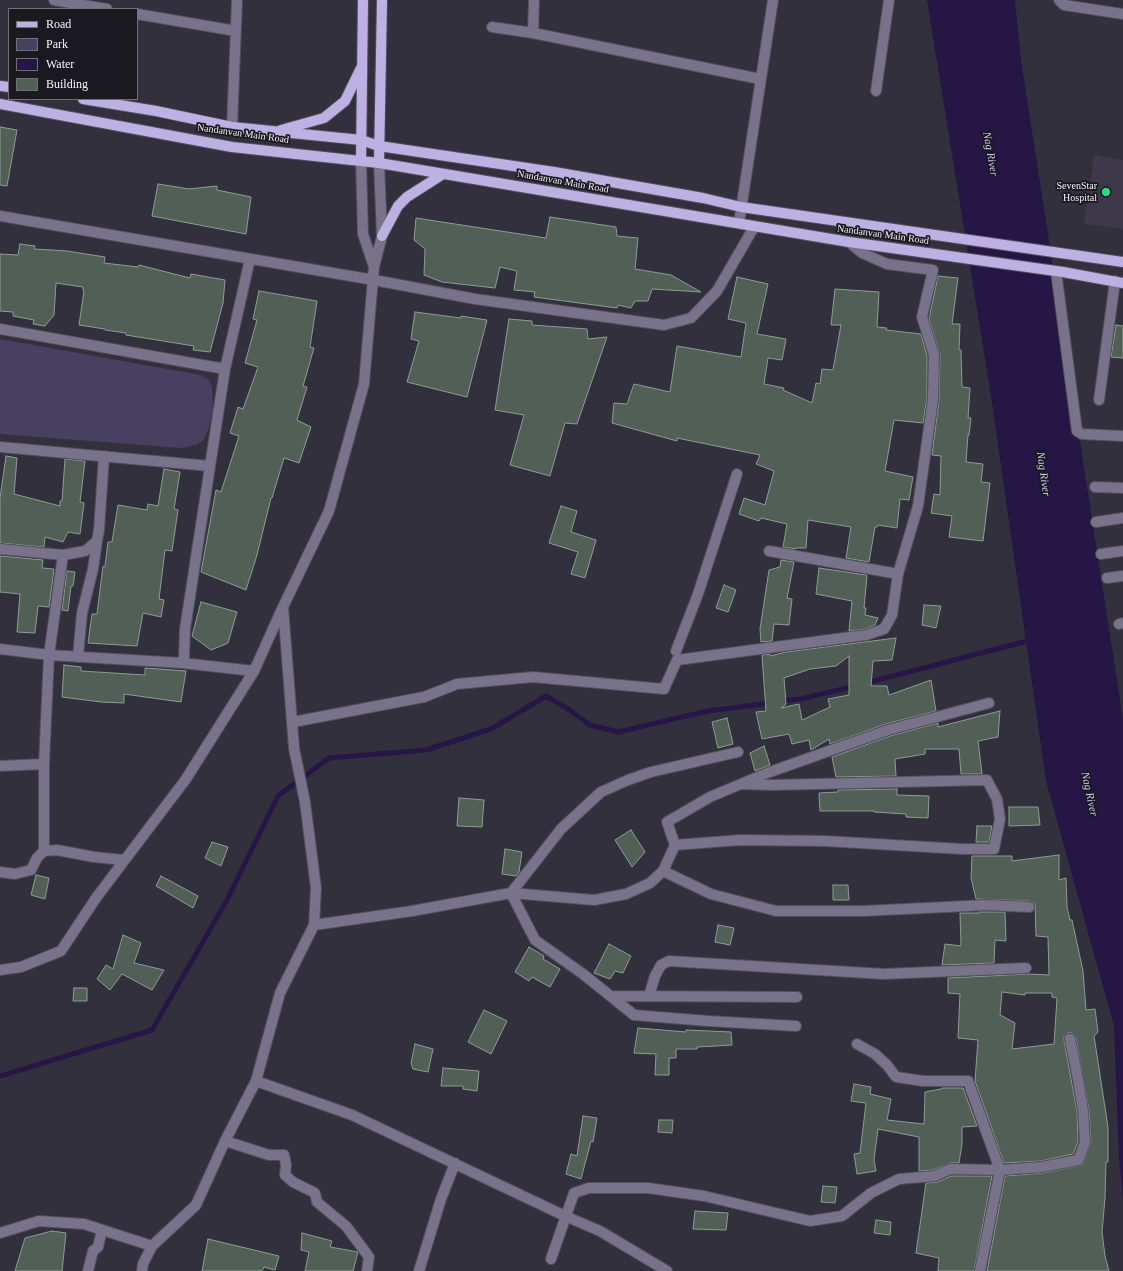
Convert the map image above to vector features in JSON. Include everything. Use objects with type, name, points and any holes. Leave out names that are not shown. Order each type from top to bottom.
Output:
[{"type":"main road","points":[[361,161],[363,0]]},
{"type":"main road","points":[[379,163],[382,0]]},
{"type":"main road","points":[[275,132],[324,118],[345,101],[362,65]]},
{"type":"main road","points":[[89,100],[156,111],[232,127],[361,140],[380,146],[570,175],[703,198],[741,207],[1069,253],[1123,262]]},
{"type":"main road","name":"Nandanvan Main Road","points":[[0,104],[232,147],[379,163],[739,223],[754,227],[1119,282]]},
{"type":"main road","points":[[382,236],[398,206],[407,197],[443,174]]},
{"type":"street","points":[[54,0],[101,8]]},
{"type":"street","points":[[232,127],[237,0]]},
{"type":"street","points":[[533,33],[534,0]]},
{"type":"street","points":[[739,223],[773,0]]},
{"type":"street","points":[[876,91],[889,0]]},
{"type":"street","points":[[1059,0],[1064,5],[1123,14]]},
{"type":"street","points":[[138,14],[236,31]]},
{"type":"street","points":[[492,27],[533,33],[760,79]]},
{"type":"street","points":[[361,161],[363,234],[374,267]]},
{"type":"street","points":[[0,970],[21,967],[61,950],[96,898],[186,779],[254,671],[329,510],[364,384],[374,267],[382,236],[379,163]]},
{"type":"street","points":[[0,216],[374,280],[475,299],[664,325],[691,318],[716,291],[754,227]]},
{"type":"street","points":[[293,722],[424,697],[457,684],[533,677],[664,689],[677,660],[866,636],[884,629],[892,615],[898,574],[918,506],[933,399],[934,355],[922,317],[932,270],[887,264],[862,253],[849,242]]},
{"type":"street","points":[[182,663],[184,657],[185,629],[225,369],[250,259]]},
{"type":"street","points":[[1060,272],[1078,431],[1082,434],[1123,436]]},
{"type":"street","points":[[1099,400],[1119,282]]},
{"type":"street","points":[[0,329],[225,369]]},
{"type":"street","points":[[0,446],[210,466]]},
{"type":"street","points":[[78,657],[82,613],[93,569],[99,530],[104,456]]},
{"type":"street","points":[[676,651],[698,594],[737,474]]},
{"type":"street","points":[[1095,487],[1123,488]]},
{"type":"street","points":[[1096,522],[1123,518]]},
{"type":"street","points":[[0,549],[63,555],[85,551],[96,542]]},
{"type":"street","points":[[769,551],[898,574]]},
{"type":"street","points":[[1101,554],[1123,551]]},
{"type":"street","points":[[44,851],[44,764],[49,655],[63,555]]},
{"type":"street","points":[[1107,578],[1123,576]]},
{"type":"street","points":[[142,1271],[143,1264],[152,1246],[196,1206],[225,1141],[256,1081],[280,993],[314,925],[316,888],[305,802],[294,748],[283,607]]},
{"type":"street","points":[[0,649],[49,655],[182,663],[254,671]]},
{"type":"street","points":[[314,925],[412,911],[511,893],[594,900],[626,894],[650,883],[663,871],[675,845],[668,822],[710,797],[766,774],[888,730],[989,703]]},
{"type":"street","points":[[511,893],[561,829],[601,792],[651,772],[738,752]]},
{"type":"street","points":[[0,766],[44,764]]},
{"type":"street","points":[[675,845],[740,840],[994,849],[1000,819],[997,799],[986,780],[773,786],[742,784]]},
{"type":"street","points":[[0,872],[15,874],[31,870],[37,858],[44,851],[57,850],[94,857],[124,860]]},
{"type":"street","points":[[663,871],[711,894],[776,911],[863,911],[987,905],[1029,907]]},
{"type":"street","points":[[511,893],[535,940],[611,996],[634,1015],[796,1026]]},
{"type":"street","points":[[649,996],[655,976],[661,966],[669,961],[884,974],[1026,968]]},
{"type":"street","points":[[611,996],[796,997]]},
{"type":"street","points":[[551,1259],[574,1193],[589,1188],[648,1188],[704,1196],[810,1221],[842,1216],[871,1193],[899,1179],[935,1176],[950,1169],[1000,1170],[1042,1167],[1078,1160],[1085,1143],[1083,1110],[1070,1039]]},
{"type":"street","points":[[857,1044],[875,1054],[887,1065],[896,1077],[923,1081],[968,1081],[1000,1170],[980,1271]]},
{"type":"street","points":[[256,1081],[352,1115],[565,1216],[600,1231],[667,1271]]},
{"type":"street","points":[[225,1141],[268,1155],[284,1155],[286,1165],[285,1175],[293,1182],[314,1193],[317,1202],[346,1226],[369,1256],[367,1271]]},
{"type":"street","points":[[419,1271],[441,1199],[455,1163]]},
{"type":"street","points":[[0,1233],[39,1221],[84,1224],[152,1246]]},
{"type":"street","points":[[88,1271],[93,1251],[98,1247],[102,1230]]},
{"type":"shaded area","name":"SevenStar Hospital","points":[[1094,155],[1123,160],[1123,229],[1084,224]]},
{"type":"green space","points":[[0,339],[201,375],[209,380],[212,387],[213,411],[208,430],[203,441],[195,445],[182,448],[0,434]]},
{"type":"water","name":"Nag River","points":[[927,0],[1015,0],[1021,60],[1123,719],[1123,1201],[1119,1158],[1114,1026],[1046,781],[991,396]]},
{"type":"building","points":[[0,127],[17,130],[7,186],[0,185]]},
{"type":"building","points":[[158,184],[189,189],[217,186],[217,190],[251,197],[246,234],[152,216]]},
{"type":"building","points":[[550,217],[616,227],[617,236],[638,238],[635,269],[671,275],[701,292],[652,289],[648,301],[635,301],[631,308],[618,305],[617,308],[534,297],[535,292],[514,290],[517,271],[500,267],[495,288],[442,282],[424,275],[425,249],[414,240],[416,218],[546,238]]},
{"type":"building","points":[[20,244],[35,246],[34,249],[67,251],[105,257],[104,263],[138,267],[139,265],[190,278],[191,274],[225,280],[223,303],[210,352],[193,350],[194,346],[126,335],[126,333],[79,325],[84,291],[83,287],[56,283],[54,315],[45,326],[33,324],[34,320],[13,316],[13,312],[0,311],[0,254],[18,255]]},
{"type":"building","points":[[938,276],[958,278],[952,324],[960,324],[959,350],[961,350],[962,387],[970,388],[968,418],[971,418],[966,462],[983,464],[981,482],[990,483],[983,541],[949,537],[952,516],[931,513],[934,494],[940,495],[941,456],[932,455],[939,400],[940,355],[929,319]]},
{"type":"building","points":[[737,277],[768,284],[757,334],[786,339],[782,360],[768,358],[764,384],[784,388],[783,390],[812,403],[816,383],[820,384],[822,369],[833,370],[841,325],[831,325],[835,289],[879,292],[877,327],[887,328],[886,330],[921,334],[927,356],[927,398],[923,423],[894,420],[885,471],[913,477],[909,500],[900,499],[897,528],[878,525],[875,527],[869,562],[846,558],[851,527],[808,520],[806,548],[796,549],[783,547],[787,524],[761,518],[759,521],[739,514],[744,498],[765,505],[774,471],[756,464],[760,455],[677,438],[677,441],[612,423],[614,403],[627,404],[634,384],[670,392],[677,346],[741,357],[746,323],[728,319]]},
{"type":"building","points":[[259,291],[317,301],[310,347],[314,348],[303,386],[307,387],[297,420],[311,427],[299,463],[284,458],[271,498],[257,555],[246,590],[201,572],[216,490],[221,492],[239,436],[230,433],[238,407],[243,409],[258,367],[245,363],[257,320],[253,319]]},
{"type":"building","points":[[415,312],[487,320],[467,397],[407,382],[419,341],[411,339]]},
{"type":"building","points":[[509,319],[532,321],[532,325],[587,329],[588,339],[607,337],[577,424],[565,423],[550,476],[510,465],[524,415],[495,410]]},
{"type":"building","points":[[1116,325],[1123,326],[1123,358],[1111,357]]},
{"type":"building","points":[[6,456],[17,458],[14,494],[60,506],[60,501],[62,501],[65,459],[85,461],[80,502],[84,503],[80,534],[68,532],[63,542],[45,537],[44,547],[0,543],[0,498]]},
{"type":"building","points":[[164,469],[180,472],[174,509],[178,510],[172,551],[165,550],[159,599],[164,600],[161,617],[143,613],[137,646],[88,643],[92,614],[97,614],[103,566],[105,567],[108,542],[112,542],[118,505],[147,510],[148,504],[158,506]]},
{"type":"building","points":[[561,506],[577,511],[571,532],[596,540],[585,578],[571,574],[578,552],[549,543]]},
{"type":"building","points":[[0,556],[43,560],[42,568],[54,569],[49,607],[38,606],[35,633],[17,632],[20,594],[0,592]]},
{"type":"building","points":[[781,560],[794,562],[787,598],[792,599],[789,625],[774,624],[772,641],[761,642],[760,629],[769,570],[780,567]]},
{"type":"building","points":[[819,568],[867,576],[864,608],[866,608],[865,615],[878,618],[875,625],[865,629],[849,631],[852,601],[816,594]]},
{"type":"building","points":[[67,571],[75,572],[73,586],[71,586],[68,611],[62,610]]},
{"type":"building","points":[[724,585],[736,590],[728,612],[716,608]]},
{"type":"building","points":[[201,602],[237,612],[228,643],[211,650],[192,636]]},
{"type":"building","points":[[924,605],[941,606],[936,628],[922,625]]},
{"type":"building","points":[[896,638],[892,660],[873,661],[871,686],[887,686],[889,695],[931,680],[936,711],[886,724],[830,744],[829,739],[811,750],[809,740],[792,744],[789,734],[762,739],[756,712],[766,711],[762,655],[770,654],[770,656],[786,652]],"holes":[[[849,656],[849,695],[828,699],[830,707],[802,720],[799,704],[781,708],[786,704],[784,678],[810,669],[836,666]]]},
{"type":"building","points":[[64,665],[81,667],[81,671],[145,675],[145,668],[186,671],[181,702],[124,694],[124,703],[101,702],[62,697]]},
{"type":"building","points":[[1000,711],[998,737],[978,741],[982,774],[961,774],[959,749],[925,749],[925,754],[895,759],[896,776],[836,777],[832,757],[890,736],[938,723],[938,727]]},
{"type":"building","points":[[727,718],[733,744],[718,748],[712,722]]},
{"type":"building","points":[[764,746],[770,765],[755,771],[750,753]]},
{"type":"building","points":[[897,789],[897,795],[929,796],[928,818],[906,817],[906,814],[874,811],[820,811],[819,793],[838,792],[838,790]]},
{"type":"building","points":[[459,798],[484,800],[482,827],[457,826]]},
{"type":"building","points":[[1009,807],[1038,807],[1040,825],[1009,826]]},
{"type":"building","points":[[977,826],[992,826],[989,842],[976,842]]},
{"type":"building","points":[[631,830],[645,852],[632,867],[615,840]]},
{"type":"building","points":[[212,842],[228,847],[221,866],[205,858]]},
{"type":"building","points":[[505,849],[522,852],[519,872],[516,876],[502,874]]},
{"type":"building","points":[[1059,855],[1059,880],[1066,878],[1067,907],[1070,920],[1072,920],[1083,971],[1086,1010],[1095,1009],[1098,1032],[1094,1036],[1108,1127],[1108,1162],[1106,1162],[1102,1232],[1105,1256],[1109,1271],[987,1271],[1005,1176],[1043,1173],[1082,1165],[1091,1143],[1089,1110],[1076,1038],[1072,1033],[1068,1033],[1064,1037],[1064,1040],[1077,1112],[1078,1142],[1073,1154],[1041,1161],[1004,1163],[975,1081],[978,1040],[958,1038],[960,994],[948,993],[948,978],[1028,974],[1049,975],[1048,937],[1036,936],[1035,904],[1029,901],[976,899],[971,878],[972,856],[1012,856],[1012,861]],"holes":[[[1002,992],[1025,995],[1025,993],[1052,993],[1052,997],[1057,998],[1054,1044],[1012,1049],[1015,1023],[1000,1015]]]},
{"type":"building","points":[[36,875],[49,878],[45,899],[31,895]]},
{"type":"building","points":[[161,876],[198,896],[193,908],[156,886]]},
{"type":"building","points":[[833,885],[848,885],[849,900],[833,900]]},
{"type":"building","points":[[1005,912],[1006,941],[995,940],[994,963],[942,965],[945,944],[961,946],[960,913]]},
{"type":"building","points":[[718,925],[734,928],[730,945],[715,942]]},
{"type":"building","points":[[123,935],[141,943],[134,963],[164,970],[152,990],[122,974],[110,990],[97,979],[106,965],[113,969]]},
{"type":"building","points":[[609,944],[631,956],[623,973],[615,971],[610,979],[594,973]]},
{"type":"building","points":[[529,947],[544,956],[543,959],[560,969],[550,987],[532,977],[529,981],[515,972]]},
{"type":"building","points":[[74,988],[87,988],[87,1001],[73,1001]]},
{"type":"building","points":[[484,1010],[507,1021],[491,1054],[468,1042]]},
{"type":"building","points":[[638,1028],[686,1032],[686,1030],[731,1032],[732,1045],[697,1047],[697,1049],[676,1049],[676,1058],[669,1058],[669,1075],[655,1075],[656,1054],[634,1053]]},
{"type":"building","points":[[415,1044],[433,1049],[428,1072],[413,1069],[411,1063]]},
{"type":"building","points":[[443,1068],[479,1071],[477,1091],[463,1089],[463,1086],[441,1086]]},
{"type":"building","points":[[854,1084],[871,1087],[870,1094],[891,1099],[887,1120],[924,1124],[925,1092],[942,1088],[963,1088],[977,1126],[962,1127],[962,1144],[959,1163],[950,1163],[933,1170],[919,1171],[919,1137],[878,1129],[874,1160],[876,1171],[857,1174],[854,1154],[860,1153],[866,1103],[851,1101]]},
{"type":"building","points":[[583,1116],[597,1118],[593,1142],[591,1141],[581,1179],[566,1174],[571,1154],[577,1156]]},
{"type":"building","points":[[659,1120],[673,1120],[672,1133],[658,1132]]},
{"type":"building","points":[[951,1176],[992,1176],[974,1271],[938,1271],[939,1258],[916,1253],[926,1183],[938,1182]]},
{"type":"building","points":[[823,1186],[837,1187],[835,1203],[821,1202]]},
{"type":"building","points":[[695,1211],[728,1213],[726,1230],[693,1229]]},
{"type":"building","points":[[876,1220],[891,1222],[890,1235],[874,1233]]},
{"type":"building","points":[[52,1231],[66,1233],[62,1271],[15,1271],[25,1238]]},
{"type":"building","points":[[302,1233],[332,1241],[330,1247],[358,1252],[353,1271],[305,1271],[309,1252],[301,1250]]},
{"type":"building","points":[[208,1239],[279,1256],[275,1270],[264,1267],[262,1271],[202,1271]]},
{"type":"waterway","points":[[866,683],[1031,640]]},
{"type":"waterway","points":[[780,701],[801,699],[855,686]]},
{"type":"waterway","points":[[0,1076],[152,1030],[227,900],[278,796],[329,758],[426,750],[491,729],[546,696],[568,709],[590,725],[618,732],[708,711],[770,703]]},
{"type":"place","name":"SevenStar Hospital","points":[[1106,192]]}]
